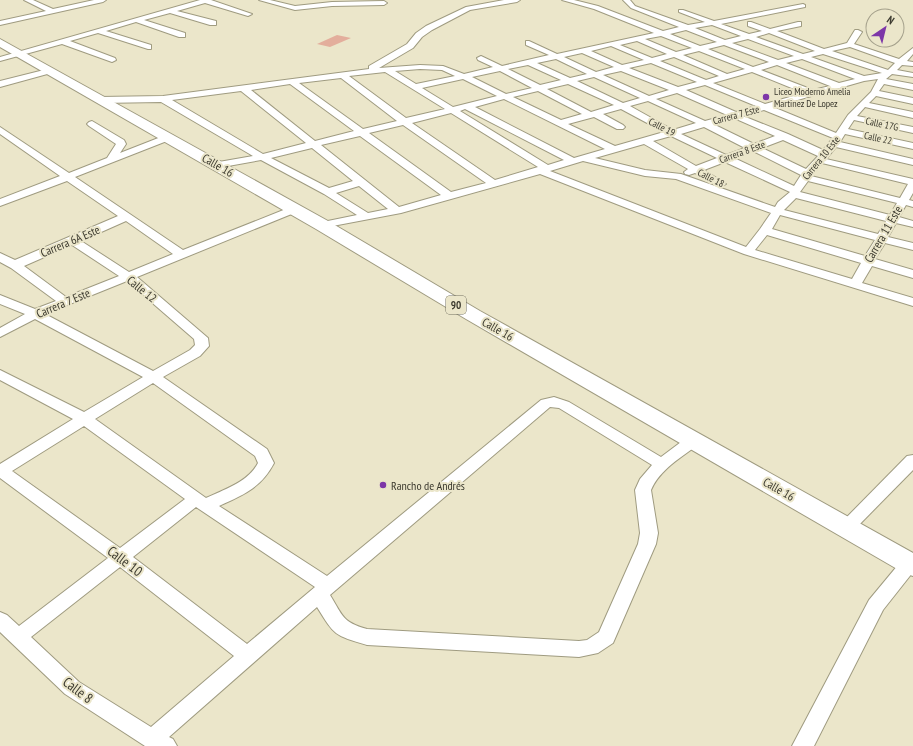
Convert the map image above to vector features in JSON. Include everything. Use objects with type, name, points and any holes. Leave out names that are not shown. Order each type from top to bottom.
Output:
[{"type":"highway","name":"Calle 16","points":[[0,54],[20,54],[295,209],[473,315],[676,454],[847,527],[901,575]]},
{"type":"street","points":[[27,0],[52,11]]},
{"type":"street","points":[[0,23],[99,0]]},
{"type":"street","points":[[20,54],[205,0],[248,14]]},
{"type":"street","points":[[262,0],[295,8],[332,2],[384,2]]},
{"type":"street","points":[[365,72],[410,46],[419,35],[429,28],[468,8],[517,0]]},
{"type":"street","points":[[565,0],[596,7],[812,93]]},
{"type":"street","points":[[626,0],[633,7],[838,86]]},
{"type":"street","points":[[414,86],[636,38],[803,6]]},
{"type":"street","points":[[611,13],[633,7]]},
{"type":"street","points":[[170,10],[213,24]]},
{"type":"street","points":[[681,11],[863,79]]},
{"type":"street","points":[[627,19],[647,12]]},
{"type":"street","points":[[136,20],[182,35]]},
{"type":"street","points":[[751,24],[913,87]]},
{"type":"street","points":[[216,165],[262,157],[624,69],[699,49],[772,32],[798,24]]},
{"type":"street","points":[[99,31],[148,47]]},
{"type":"street","points":[[850,45],[858,32]]},
{"type":"street","points":[[636,38],[726,76]]},
{"type":"street","points":[[62,41],[112,60]]},
{"type":"street","points":[[529,43],[705,124],[806,176],[908,203]]},
{"type":"street","points":[[612,44],[838,137],[913,162]]},
{"type":"street","points":[[560,123],[650,99],[726,76],[850,45],[901,62],[913,64]]},
{"type":"street","points":[[582,50],[624,69],[680,90],[785,136],[822,157],[913,183]]},
{"type":"street","name":"Carrera 10 Este","points":[[748,252],[765,231],[780,208],[795,193],[806,176],[838,137],[851,117],[874,93],[886,76],[913,50]]},
{"type":"street","points":[[481,58],[620,127]]},
{"type":"street","name":"Calle 19","points":[[529,62],[568,82],[622,106],[672,133],[795,193],[913,224]]},
{"type":"street","points":[[100,100],[139,100],[163,98],[386,69],[420,67],[443,68],[464,76],[613,149]]},
{"type":"street","points":[[386,69],[472,122],[542,169],[748,252],[913,302]]},
{"type":"street","points":[[0,84],[48,70]]},
{"type":"street","points":[[341,74],[404,122],[493,183]]},
{"type":"street","points":[[886,76],[913,76]]},
{"type":"street","name":"Carrera 7 Este","points":[[322,225],[397,211],[812,93],[863,79],[886,76]]},
{"type":"street","points":[[291,81],[449,196]]},
{"type":"street","points":[[243,88],[397,211]]},
{"type":"street","points":[[874,93],[913,101]]},
{"type":"street","points":[[163,98],[262,157],[328,192],[367,217]]},
{"type":"street","points":[[123,112],[139,100]]},
{"type":"street","points":[[863,104],[913,115]]},
{"type":"street","points":[[468,106],[577,159],[645,173],[677,176],[722,188],[780,208],[913,247]]},
{"type":"street","name":"Calle 17G","points":[[851,117],[913,130]]},
{"type":"street","points":[[472,122],[490,118]]},
{"type":"street","points":[[92,124],[121,142],[111,159]]},
{"type":"street","points":[[0,130],[5,138],[66,176],[182,255]]},
{"type":"street","name":"Carrera 8 Este","points":[[677,176],[785,136]]},
{"type":"street","points":[[0,203],[169,137]]},
{"type":"street","name":"Calle 22","points":[[838,137],[913,146]]},
{"type":"street","name":"Calle 18","points":[[644,140],[722,188]]},
{"type":"street","points":[[328,192],[360,182]]},
{"type":"street","name":"Carrera 11 Este","points":[[855,284],[867,261],[893,219],[908,203],[913,183]]},
{"type":"street","name":"Carrera 7 Este","points":[[0,333],[35,314],[295,209]]},
{"type":"street","name":"Carrera 6A Este","points":[[15,265],[126,217]]},
{"type":"street","points":[[765,231],[913,274]]},
{"type":"street","name":"Calle 12","points":[[72,240],[128,276],[201,338],[202,346],[195,353],[152,377]]},
{"type":"street","points":[[0,257],[15,265],[64,302]]},
{"type":"street","points":[[0,299],[35,314],[152,377],[262,453],[266,463],[263,472],[248,484],[200,502],[121,558],[18,637]]},
{"type":"street","points":[[0,374],[85,419],[324,590],[338,625],[346,631],[367,637],[579,649],[591,647],[606,637],[647,544],[649,533],[644,490],[645,485],[676,454],[564,405],[554,402],[546,403],[324,590],[248,656],[159,743]]},
{"type":"street","points":[[0,471],[152,377]]},
{"type":"street","points":[[847,527],[913,460]]},
{"type":"street","name":"Calle 10","points":[[0,471],[121,558],[248,656]]},
{"type":"street","points":[[803,746],[876,605],[901,575]]},
{"type":"street","name":"Calle 8","points":[[0,620],[72,688],[159,743]]},
{"type":"shaded area","points":[[337,35],[351,38],[330,47],[317,44]]},
{"type":"place","name":"Liceo Moderno Amelia Martinez De Lopez","points":[[766,97]]},
{"type":"place","name":"Rancho de Andrés","points":[[383,485]]}]
